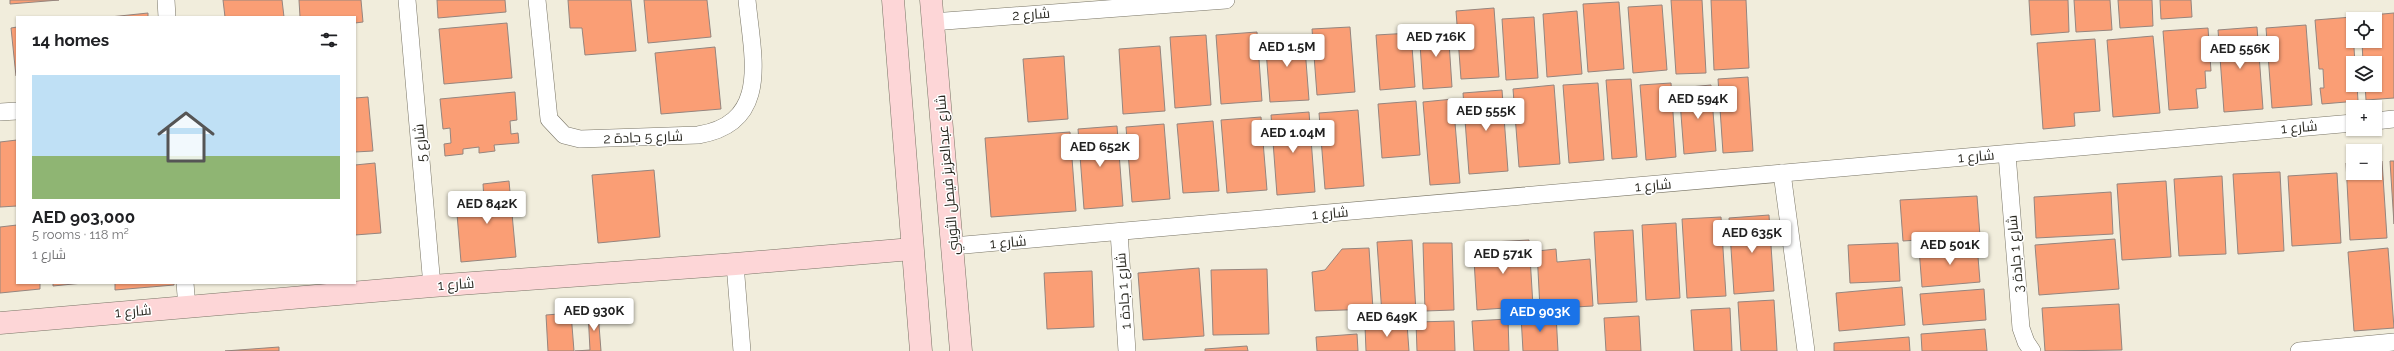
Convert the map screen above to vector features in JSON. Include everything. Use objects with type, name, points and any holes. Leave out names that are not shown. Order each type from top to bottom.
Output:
[{"type":"street","points":[[166,0],[167,16]]},
{"type":"street","name":"شارع 5","points":[[407,0],[432,286]]},
{"type":"street","name":"شارع 5 جادة 2","points":[[537,0],[549,119],[564,135],[580,139],[698,135],[717,132],[737,119],[748,101],[752,75],[748,0]]},
{"type":"street","points":[[893,0],[921,351]]},
{"type":"street","name":"شارع عبدالعزيز فيصل الثويني","points":[[931,0],[961,351]]},
{"type":"street","name":"شارع 2","points":[[932,22],[1091,5],[1226,0]]},
{"type":"street","points":[[0,112],[16,110]]},
{"type":"street","points":[[2382,120],[2394,119]]},
{"type":"street","name":"شارع 1","points":[[953,246],[2346,124]]},
{"type":"street","name":"شارع 1 جادة 3","points":[[2007,154],[2021,328],[2026,342],[2032,351]]},
{"type":"street","points":[[1782,174],[1806,351]]},
{"type":"street","name":"شارع 1 جادة 1","points":[[1119,232],[1127,351]]},
{"type":"street","name":"شارع 1","points":[[0,323],[432,286],[735,264],[912,249]]},
{"type":"street","points":[[735,264],[742,351]]},
{"type":"street","points":[[185,284],[187,307]]},
{"type":"street","points":[[2299,351],[2394,342]]},
{"type":"building","points":[[10,0],[59,0],[10,4]]},
{"type":"building","points":[[223,0],[282,0],[284,16],[225,16]]},
{"type":"building","points":[[299,0],[361,0],[363,22],[356,23],[356,16],[300,16]]},
{"type":"building","points":[[437,0],[505,0],[506,12],[438,18]]},
{"type":"building","points":[[568,0],[631,0],[636,51],[585,55],[582,28],[570,28]]},
{"type":"building","points":[[644,0],[707,0],[711,37],[648,43]]},
{"type":"building","points":[[1671,0],[1702,0],[1706,73],[1676,74]]},
{"type":"building","points":[[1711,0],[1746,0],[1749,68],[1714,70]]},
{"type":"building","points":[[2029,0],[2068,0],[2069,32],[2031,35]]},
{"type":"building","points":[[2074,0],[2110,0],[2112,30],[2076,32]]},
{"type":"building","points":[[2118,0],[2152,0],[2153,26],[2120,28]]},
{"type":"building","points":[[2160,0],[2191,0],[2192,17],[2161,19]]},
{"type":"building","points":[[1619,2],[1624,69],[1588,72],[1583,4]]},
{"type":"building","points":[[1662,5],[1667,70],[1633,73],[1628,7]]},
{"type":"building","points":[[1494,8],[1499,77],[1461,79],[1456,11]]},
{"type":"building","points":[[1577,11],[1582,74],[1547,77],[1543,14]]},
{"type":"building","points":[[148,13],[148,16],[120,16]]},
{"type":"building","points":[[2394,13],[2394,98],[2366,100],[2365,92],[2382,92],[2382,56],[2363,56],[2362,48],[2382,48],[2382,14]]},
{"type":"building","points":[[1534,17],[1538,78],[1506,80],[1502,19]]},
{"type":"building","points":[[2346,17],[2346,48],[2354,48],[2355,56],[2346,56],[2346,92],[2357,92],[2358,100],[2346,100],[2346,102],[2322,104],[2320,88],[2324,88],[2323,69],[2319,69],[2315,20]]},
{"type":"building","points":[[507,23],[512,78],[444,84],[439,29]]},
{"type":"building","points":[[2306,25],[2312,105],[2272,108],[2266,28]]},
{"type":"building","points":[[16,27],[16,76],[11,28]]},
{"type":"building","points":[[1350,27],[1355,92],[1317,95],[1312,29]]},
{"type":"building","points":[[1448,27],[1452,87],[1423,89],[1419,29]]},
{"type":"building","points":[[2257,27],[2263,109],[2224,112],[2218,30]]},
{"type":"building","points":[[2208,28],[2211,71],[2205,71],[2206,88],[2196,89],[2198,108],[2169,110],[2163,31]]},
{"type":"building","points":[[1257,32],[1262,101],[1221,104],[1216,35]]},
{"type":"building","points":[[1411,33],[1415,87],[1380,90],[1376,35]]},
{"type":"building","points":[[1206,35],[1211,105],[1175,108],[1170,37]]},
{"type":"building","points":[[1304,35],[1309,100],[1270,102],[1265,37]]},
{"type":"building","points":[[2153,36],[2160,113],[2113,117],[2107,40]]},
{"type":"building","points":[[2095,39],[2100,111],[2074,113],[2075,126],[2043,129],[2037,43]]},
{"type":"building","points":[[1160,46],[1165,111],[1123,114],[1119,49]]},
{"type":"building","points":[[715,47],[721,109],[661,114],[655,53]]},
{"type":"building","points":[[1064,56],[1068,119],[1028,122],[1023,59]]},
{"type":"building","points":[[1748,77],[1753,151],[1723,153],[1718,79]]},
{"type":"building","points":[[1631,79],[1637,157],[1612,159],[1606,80]]},
{"type":"building","points":[[1598,83],[1604,160],[1569,163],[1563,85]]},
{"type":"building","points":[[1671,83],[1676,157],[1646,160],[1640,85]]},
{"type":"building","points":[[1554,85],[1560,164],[1519,167],[1513,89]]},
{"type":"building","points":[[1711,85],[1716,151],[1684,154],[1679,88]]},
{"type":"building","points":[[1502,90],[1508,171],[1469,174],[1463,93]]},
{"type":"building","points":[[515,92],[517,120],[510,121],[511,134],[518,133],[519,143],[494,145],[495,151],[479,153],[479,147],[463,149],[463,154],[445,156],[444,144],[451,143],[450,128],[443,129],[440,99]]},
{"type":"building","points":[[368,97],[373,151],[356,152],[356,98]]},
{"type":"building","points":[[1453,99],[1460,183],[1430,185],[1423,102]]},
{"type":"building","points":[[1416,101],[1420,155],[1382,158],[1378,104]]},
{"type":"building","points":[[1358,110],[1364,186],[1325,189],[1319,113]]},
{"type":"building","points":[[1309,112],[1315,192],[1277,195],[1271,115]]},
{"type":"building","points":[[1261,117],[1267,190],[1227,193],[1221,120]]},
{"type":"building","points":[[1213,121],[1219,191],[1183,193],[1177,124]]},
{"type":"building","points":[[1164,124],[1170,199],[1132,202],[1126,127]]},
{"type":"building","points":[[1117,126],[1123,206],[1084,209],[1078,129]]},
{"type":"building","points":[[1070,132],[1076,211],[991,217],[985,138]]},
{"type":"building","points":[[16,140],[16,206],[0,207],[0,142]]},
{"type":"building","points":[[2382,161],[2387,238],[2350,240],[2347,180],[2382,180]]},
{"type":"building","points":[[2390,161],[2394,161],[2394,224]]},
{"type":"building","points":[[375,163],[381,233],[356,235],[356,165]]},
{"type":"building","points":[[654,170],[660,237],[598,243],[592,175]]},
{"type":"building","points":[[2280,172],[2284,251],[2238,254],[2233,174]]},
{"type":"building","points":[[2337,173],[2341,243],[2292,246],[2288,176]]},
{"type":"building","points":[[2222,176],[2226,254],[2179,256],[2174,179]]},
{"type":"building","points":[[509,181],[516,257],[461,262],[456,202],[484,199],[483,184]]},
{"type":"building","points":[[2166,181],[2171,257],[2122,260],[2117,184]]},
{"type":"building","points":[[2111,192],[2113,234],[2036,238],[2034,197]]},
{"type":"building","points":[[1977,196],[1980,236],[1903,241],[1900,200]]},
{"type":"building","points":[[1769,215],[1774,291],[1734,294],[1729,218]]},
{"type":"building","points":[[1721,217],[1726,296],[1687,298],[1682,219]]},
{"type":"building","points":[[1676,223],[1680,298],[1646,300],[1642,225]]},
{"type":"building","points":[[16,225],[16,284],[40,284],[40,289],[0,293],[0,227]]},
{"type":"building","points":[[1633,230],[1637,302],[1598,304],[1594,232]]},
{"type":"building","points":[[2115,239],[2119,289],[2039,295],[2035,245]]},
{"type":"building","points":[[1412,240],[1416,313],[1382,315],[1377,242]]},
{"type":"building","points":[[1529,240],[1533,306],[1477,310],[1473,243]]},
{"type":"building","points":[[1423,243],[1452,243],[1454,310],[1425,311]]},
{"type":"building","points":[[1898,243],[1900,281],[1850,283],[1848,245]]},
{"type":"building","points":[[1977,244],[1980,282],[1922,287],[1919,249]]},
{"type":"building","points":[[1369,248],[1373,309],[1315,311],[1312,272],[1325,270],[1342,249]]},
{"type":"building","points":[[2388,248],[2394,328],[2354,331],[2348,252]]},
{"type":"building","points":[[1556,249],[1557,262],[1590,259],[1593,306],[1540,309],[1537,251]]},
{"type":"building","points":[[1199,268],[1204,336],[1143,340],[1138,273]]},
{"type":"building","points":[[1267,269],[1269,334],[1213,335],[1211,270]]},
{"type":"building","points":[[1092,271],[1094,327],[1047,329],[1044,273]]},
{"type":"building","points":[[53,284],[73,284],[53,286]]},
{"type":"building","points":[[115,284],[174,284],[174,285],[115,290]]},
{"type":"building","points":[[1902,287],[1905,325],[1839,331],[1836,293]]},
{"type":"building","points":[[1984,289],[1986,320],[1923,325],[1920,294]]},
{"type":"building","points":[[1774,300],[1777,351],[1741,351],[1738,302]]},
{"type":"building","points":[[2119,304],[2122,350],[2045,351],[2042,308]]},
{"type":"building","points":[[1730,308],[1732,351],[1694,351],[1691,310]]},
{"type":"building","points":[[588,312],[598,312],[601,351],[575,351],[590,350]]},
{"type":"building","points":[[571,313],[574,351],[548,351],[546,315]]},
{"type":"building","points":[[1556,314],[1558,351],[1523,351],[1521,316]]},
{"type":"building","points":[[1639,316],[1641,351],[1606,351],[1604,318]]},
{"type":"building","points":[[1508,319],[1509,351],[1474,351],[1472,321]]},
{"type":"building","points":[[1454,321],[1455,351],[1417,351],[1416,322]]},
{"type":"building","points":[[1407,324],[1409,351],[1366,351],[1365,326]]},
{"type":"building","points":[[1985,329],[1987,351],[1922,351],[1921,334]]},
{"type":"building","points":[[1357,334],[1358,351],[1317,351],[1316,337]]},
{"type":"building","points":[[1909,337],[1910,351],[1834,351],[1834,343]]},
{"type":"building","points":[[1247,346],[1248,351],[1205,351],[1205,349]]},
{"type":"building","points":[[279,347],[279,351],[225,351]]}]
